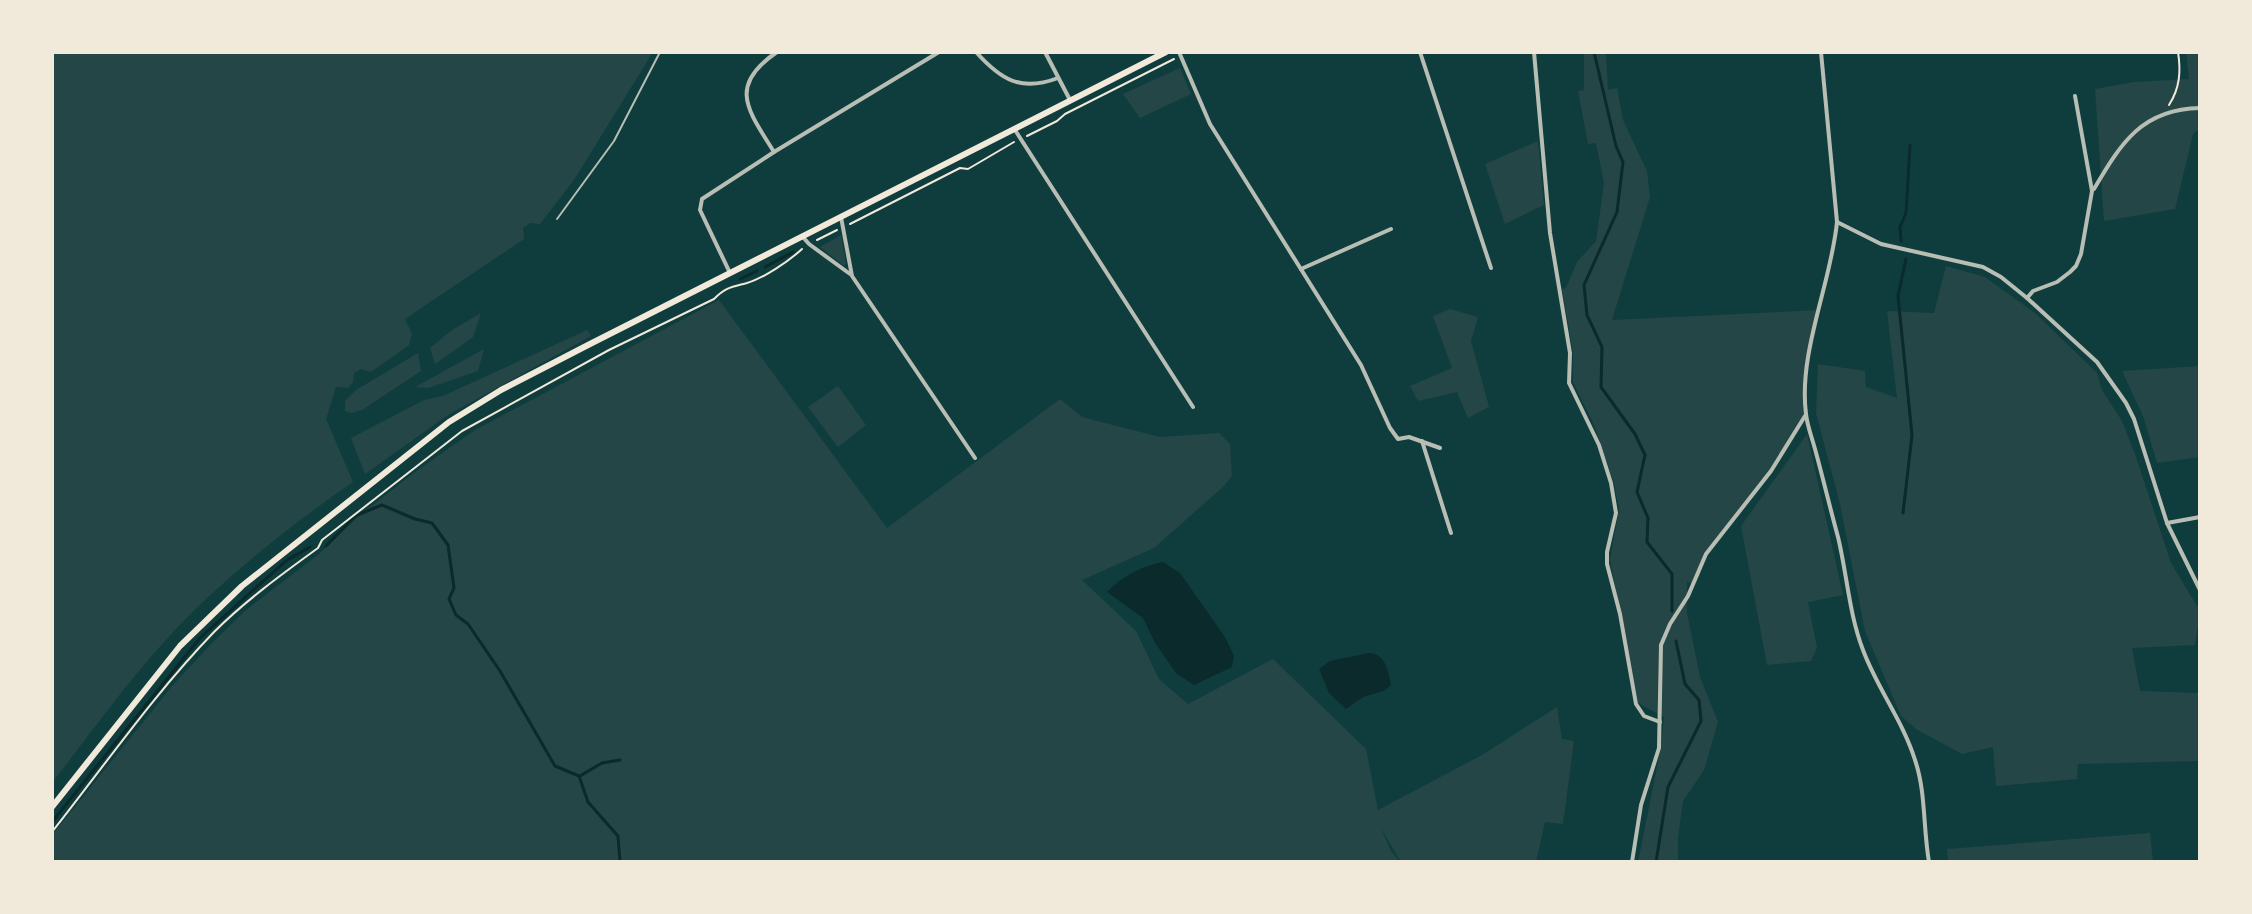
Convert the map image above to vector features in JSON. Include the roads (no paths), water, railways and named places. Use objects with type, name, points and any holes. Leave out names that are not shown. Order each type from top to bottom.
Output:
[{"type":"main road","points":[[52,807],[195,630],[242,586],[405,455],[492,395],[1166,52]]},
{"type":"street","points":[[774,152],[750,113],[745,96],[752,74],[777,52]]},
{"type":"street","points":[[730,273],[702,215],[700,203],[705,196],[939,52]]},
{"type":"street","points":[[976,52],[992,69],[1011,82],[1036,84],[1058,78]]},
{"type":"street","points":[[1045,52],[1070,100]]},
{"type":"street","points":[[1420,52],[1491,268]]},
{"type":"street","points":[[1534,52],[1550,233],[1570,353],[1569,383],[1599,445],[1611,483],[1616,513],[1607,564],[1620,614],[1636,704],[1644,716],[1660,722]]},
{"type":"street","points":[[1821,52],[1837,222],[1807,374],[1806,414],[1839,541],[1863,652],[1902,726],[1915,760],[1922,786],[1923,828],[1929,862]]},
{"type":"street","points":[[1180,54],[1210,124],[1361,365],[1390,428],[1398,439],[1409,437],[1440,448]]},
{"type":"street","points":[[2075,96],[2092,191]]},
{"type":"street","points":[[2027,298],[2033,291],[2057,282],[2076,266],[2092,191],[2114,154],[2140,125],[2164,112],[2200,108]]},
{"type":"street","points":[[1014,129],[1193,407]]},
{"type":"street","points":[[841,217],[852,276]]},
{"type":"street","points":[[1837,222],[1881,244],[1983,267],[2027,298],[2097,362],[2134,419],[2167,523],[2200,590]]},
{"type":"street","points":[[1301,269],[1391,229]]},
{"type":"street","points":[[802,236],[852,276],[975,458]]},
{"type":"street","points":[[1632,862],[1641,805],[1659,748],[1661,645],[1688,596],[1706,554],[1771,471],[1806,414]]},
{"type":"street","points":[[1422,441],[1451,533]]},
{"type":"street","points":[[2167,523],[2200,517]]},
{"type":"lane","points":[[557,219],[614,141],[660,52]]},
{"type":"waterway","points":[[1594,52],[1616,146],[1623,162],[1617,212],[1584,285],[1587,315],[1602,347],[1601,387],[1635,434],[1645,455],[1637,492],[1648,518],[1647,542],[1672,574],[1672,611]]},
{"type":"waterway","points":[[1901,241],[1910,145]]},
{"type":"waterway","points":[[765,267],[793,252]]},
{"type":"waterway","points":[[1903,513],[1912,435],[1898,296],[1906,259]]},
{"type":"waterway","points":[[740,279],[757,271]]},
{"type":"waterway","points":[[326,546],[355,516],[382,505],[432,523],[448,545],[454,588],[449,599],[456,615],[468,624],[500,671],[555,766],[579,776],[588,802],[618,836],[620,862]]},
{"type":"waterway","points":[[52,822],[200,638],[287,560],[310,547]]},
{"type":"waterway","points":[[1656,862],[1668,787],[1701,721],[1699,700],[1685,684],[1676,641]]},
{"type":"waterway","points":[[580,776],[602,763],[620,760]]}]
